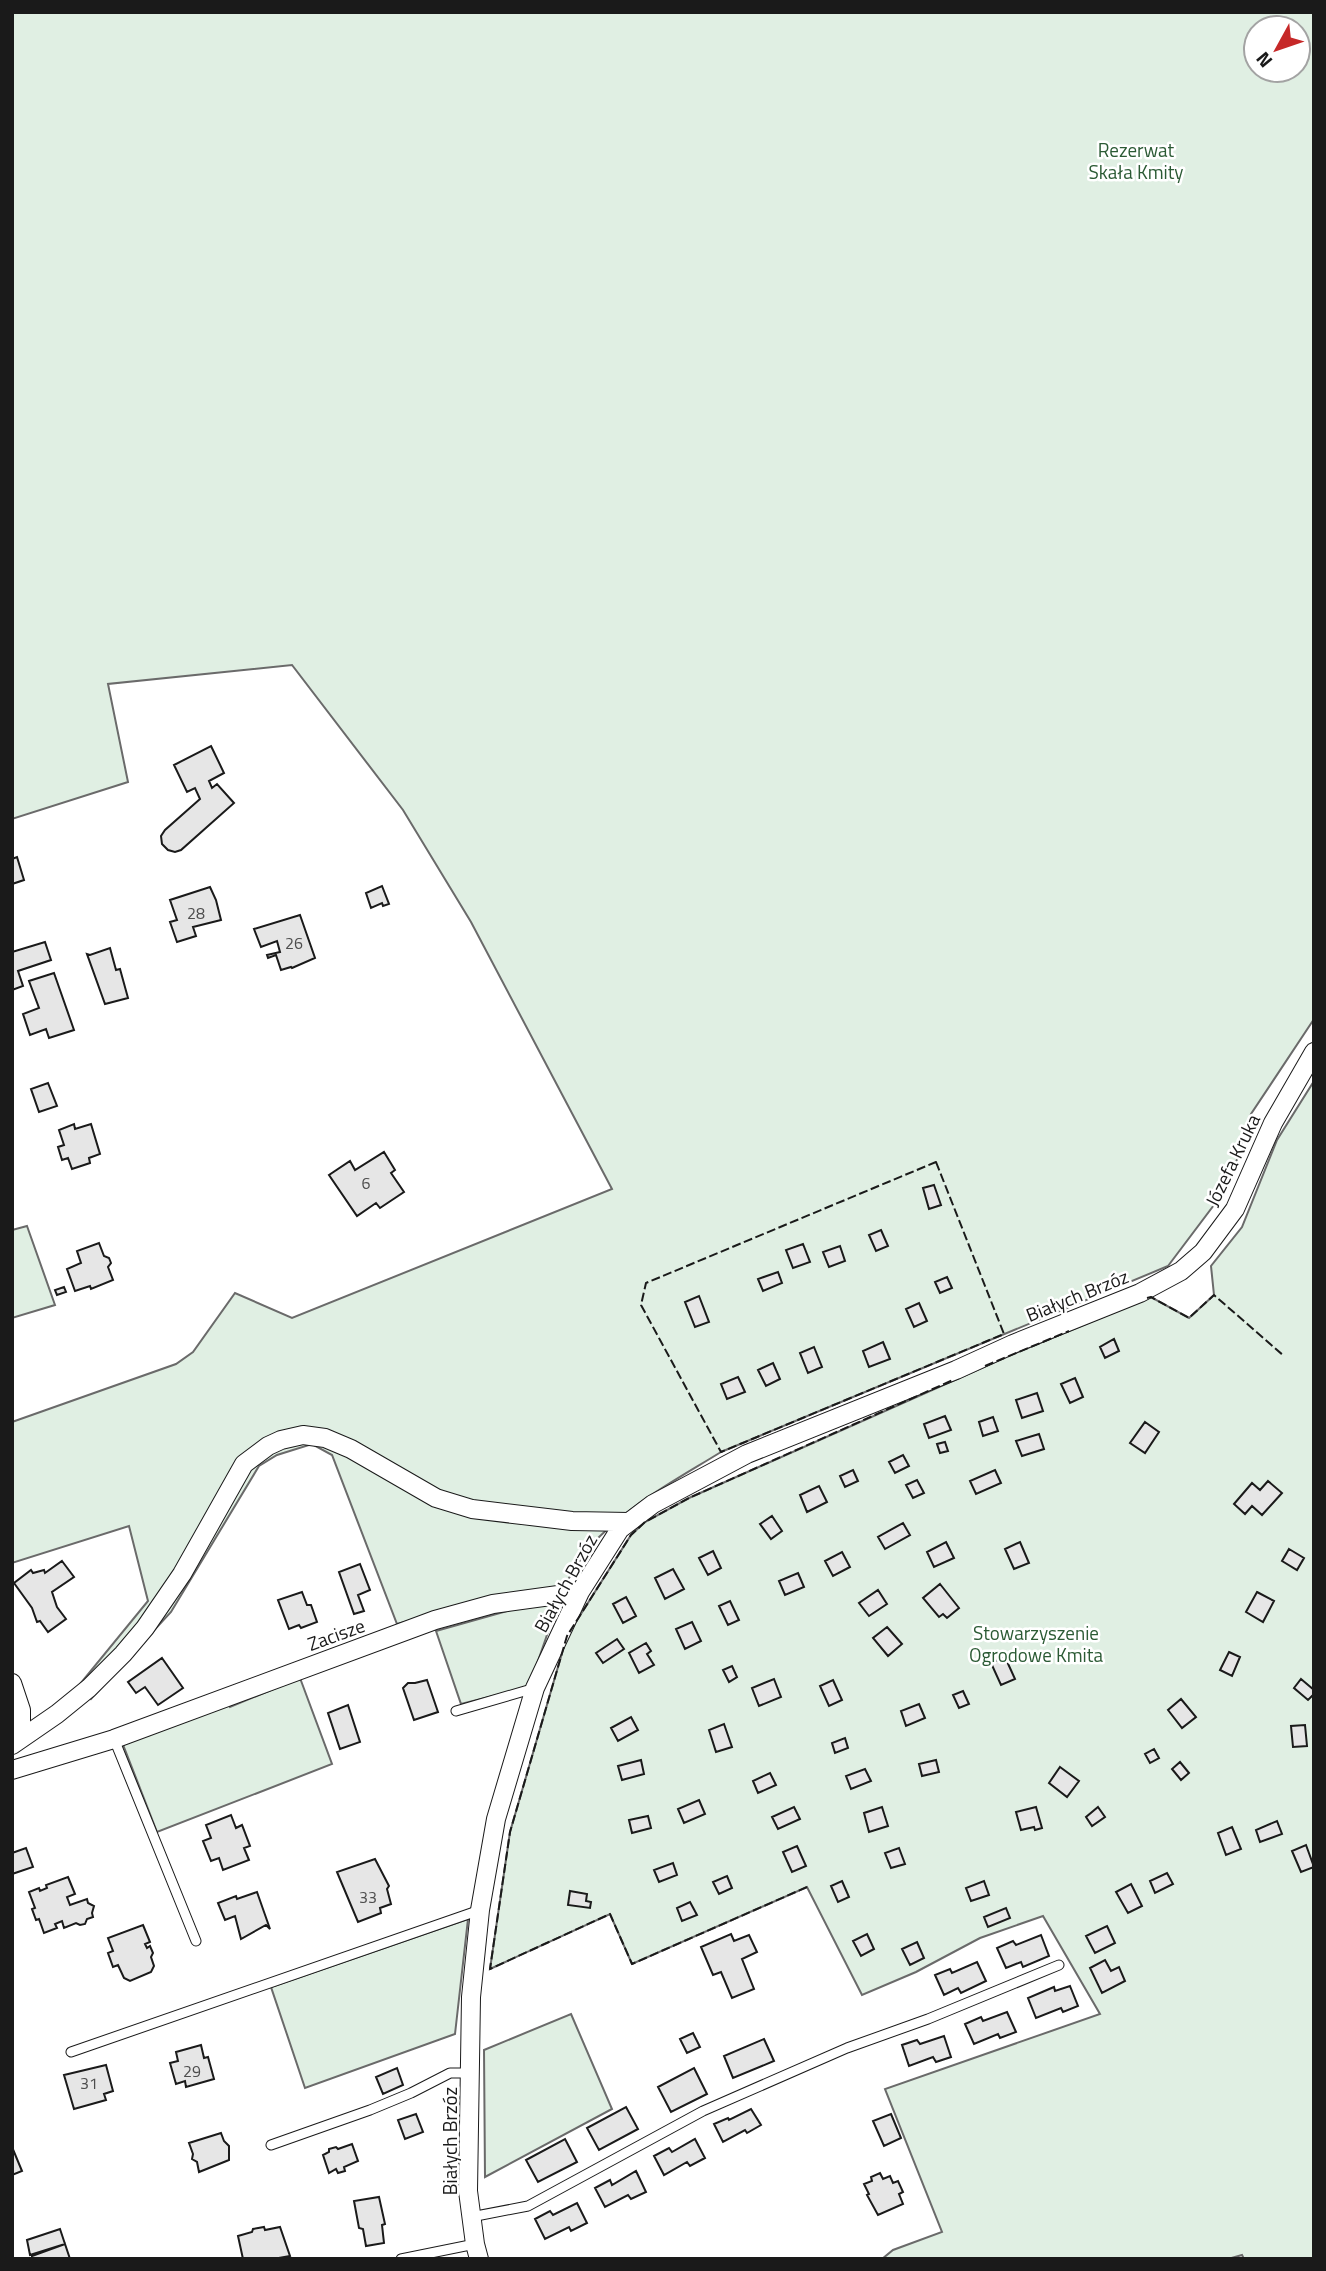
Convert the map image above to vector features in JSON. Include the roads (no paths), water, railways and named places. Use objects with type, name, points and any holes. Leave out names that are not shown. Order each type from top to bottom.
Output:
[{"type":"street","name":"Józefa Kruka","points":[[1173,1276],[1203,1252],[1234,1209],[1273,1123],[1314,1052]]},
{"type":"street","name":"Białych Brzóz","points":[[477,2251],[468,2191],[471,1997],[480,1910],[496,1819],[535,1688],[580,1592],[620,1529],[653,1504],[747,1454],[956,1370],[1140,1293],[1173,1276]]},
{"type":"street","points":[[17,1742],[89,1688],[123,1654],[145,1628],[182,1574],[244,1464],[281,1440],[303,1435],[326,1438],[351,1449],[436,1498],[472,1509],[572,1521],[629,1522]]},
{"type":"street","name":"Zacisze","points":[[12,1770],[114,1739],[435,1620],[493,1604],[580,1592]]},
{"type":"street","points":[[12,1683],[22,1710],[17,1742]]},
{"type":"lane","points":[[456,1711],[535,1688]]},
{"type":"lane","points":[[114,1739],[196,1941]]},
{"type":"lane","points":[[71,2052],[480,1910]]},
{"type":"lane","name":"Białych Brzóz","points":[[471,2217],[528,2206],[703,2110],[848,2048],[928,2019],[1059,1965]]},
{"type":"lane","points":[[271,2145],[370,2110],[450,2073],[470,2073]]},
{"type":"lane","points":[[401,2259],[477,2251]]},
{"type":"park label","name":"Rezerwat Skała Kmity","points":[[1136,160]]},
{"type":"park label","name":"Stowarzyszenie Ogrodowe Kmita","points":[[1036,1643]]}]
